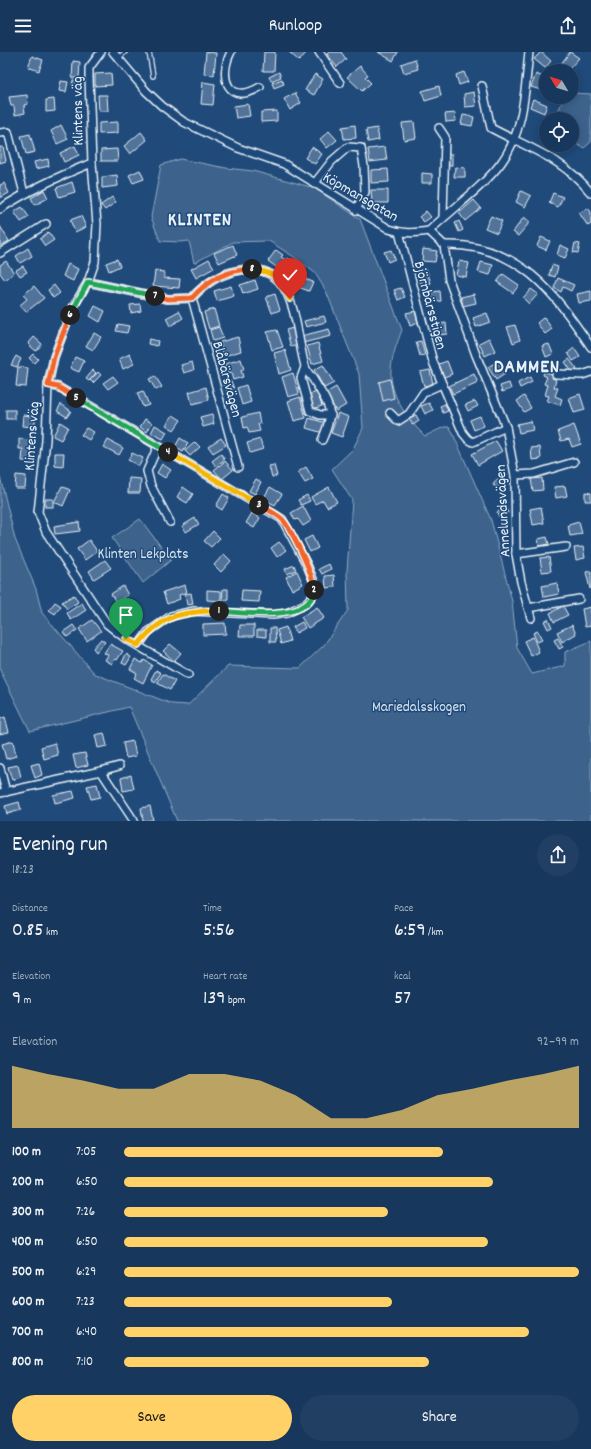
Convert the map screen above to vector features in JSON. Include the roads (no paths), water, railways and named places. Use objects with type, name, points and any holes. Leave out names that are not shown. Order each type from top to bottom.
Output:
[{"type":"street","name":"Klintens väg","points":[[101,52],[89,68],[92,163],[98,224],[95,262],[88,282],[72,309],[54,357],[48,385],[46,440],[38,512],[46,532],[107,624],[126,639],[188,675]]},
{"type":"street","name":"Köpmansgatan","points":[[113,52],[146,91],[184,122],[238,148],[284,164],[314,184],[389,229],[399,232],[413,233],[429,231]]},
{"type":"street","points":[[231,52],[228,58],[226,76],[227,84],[231,90],[235,93],[241,94],[252,92],[260,87]]},
{"type":"street","points":[[319,52],[340,84]]},
{"type":"street","points":[[530,52],[524,109],[514,139],[501,163],[429,231],[444,245],[457,244],[492,252],[520,265],[560,302],[591,347]]},
{"type":"street","points":[[482,86],[491,128],[540,151],[561,164],[579,179],[591,193]]},
{"type":"street","points":[[439,128],[445,137],[443,217]]},
{"type":"street","points":[[0,133],[8,132],[24,193]]},
{"type":"street","points":[[314,184],[332,161],[348,147],[361,148],[364,166],[364,192],[356,210]]},
{"type":"street","points":[[0,209],[24,193],[49,180],[92,163]]},
{"type":"street","points":[[0,253],[46,224]]},
{"type":"street","name":"Björnbärsstigen","points":[[399,232],[433,362],[463,433],[473,442],[506,426]]},
{"type":"street","name":"Annelundsvägen","points":[[444,245],[449,280],[476,355],[506,426],[515,475],[516,554],[531,618]]},
{"type":"street","points":[[88,282],[168,299],[192,298],[201,288],[214,278],[231,272],[251,269],[265,271],[281,281],[290,299],[296,319],[305,367],[328,405],[332,415],[322,440]]},
{"type":"street","name":"Blåbärsvägen","points":[[192,298],[238,467]]},
{"type":"street","points":[[305,367],[301,378],[310,411],[320,415],[332,415]]},
{"type":"street","points":[[556,374],[582,376],[591,372]]},
{"type":"street","points":[[390,413],[398,421],[409,414],[424,392],[442,384]]},
{"type":"street","points":[[48,385],[58,387],[282,518],[307,565],[315,584],[313,595],[305,604],[287,613],[273,615],[194,611],[171,616],[148,632],[138,645]]},
{"type":"street","points":[[158,446],[147,471],[153,490],[170,522]]},
{"type":"street","points":[[515,475],[534,474],[574,462]]},
{"type":"street","points":[[516,554],[566,547]]},
{"type":"street","points":[[528,608],[579,599]]},
{"type":"street","points":[[0,768],[3,793],[119,766]]},
{"type":"street","points":[[101,771],[134,821]]},
{"type":"lane","points":[[119,58],[125,52]]},
{"type":"lane","points":[[149,52],[154,76]]},
{"type":"district","name":"KLINTEN","points":[[200,218]]},
{"type":"district","name":"DAMMEN","points":[[527,365]]},
{"type":"park label","name":"Klinten Lekplats","points":[[143,553]]},
{"type":"park label","name":"Mariedalsskogen","points":[[419,706]]}]
